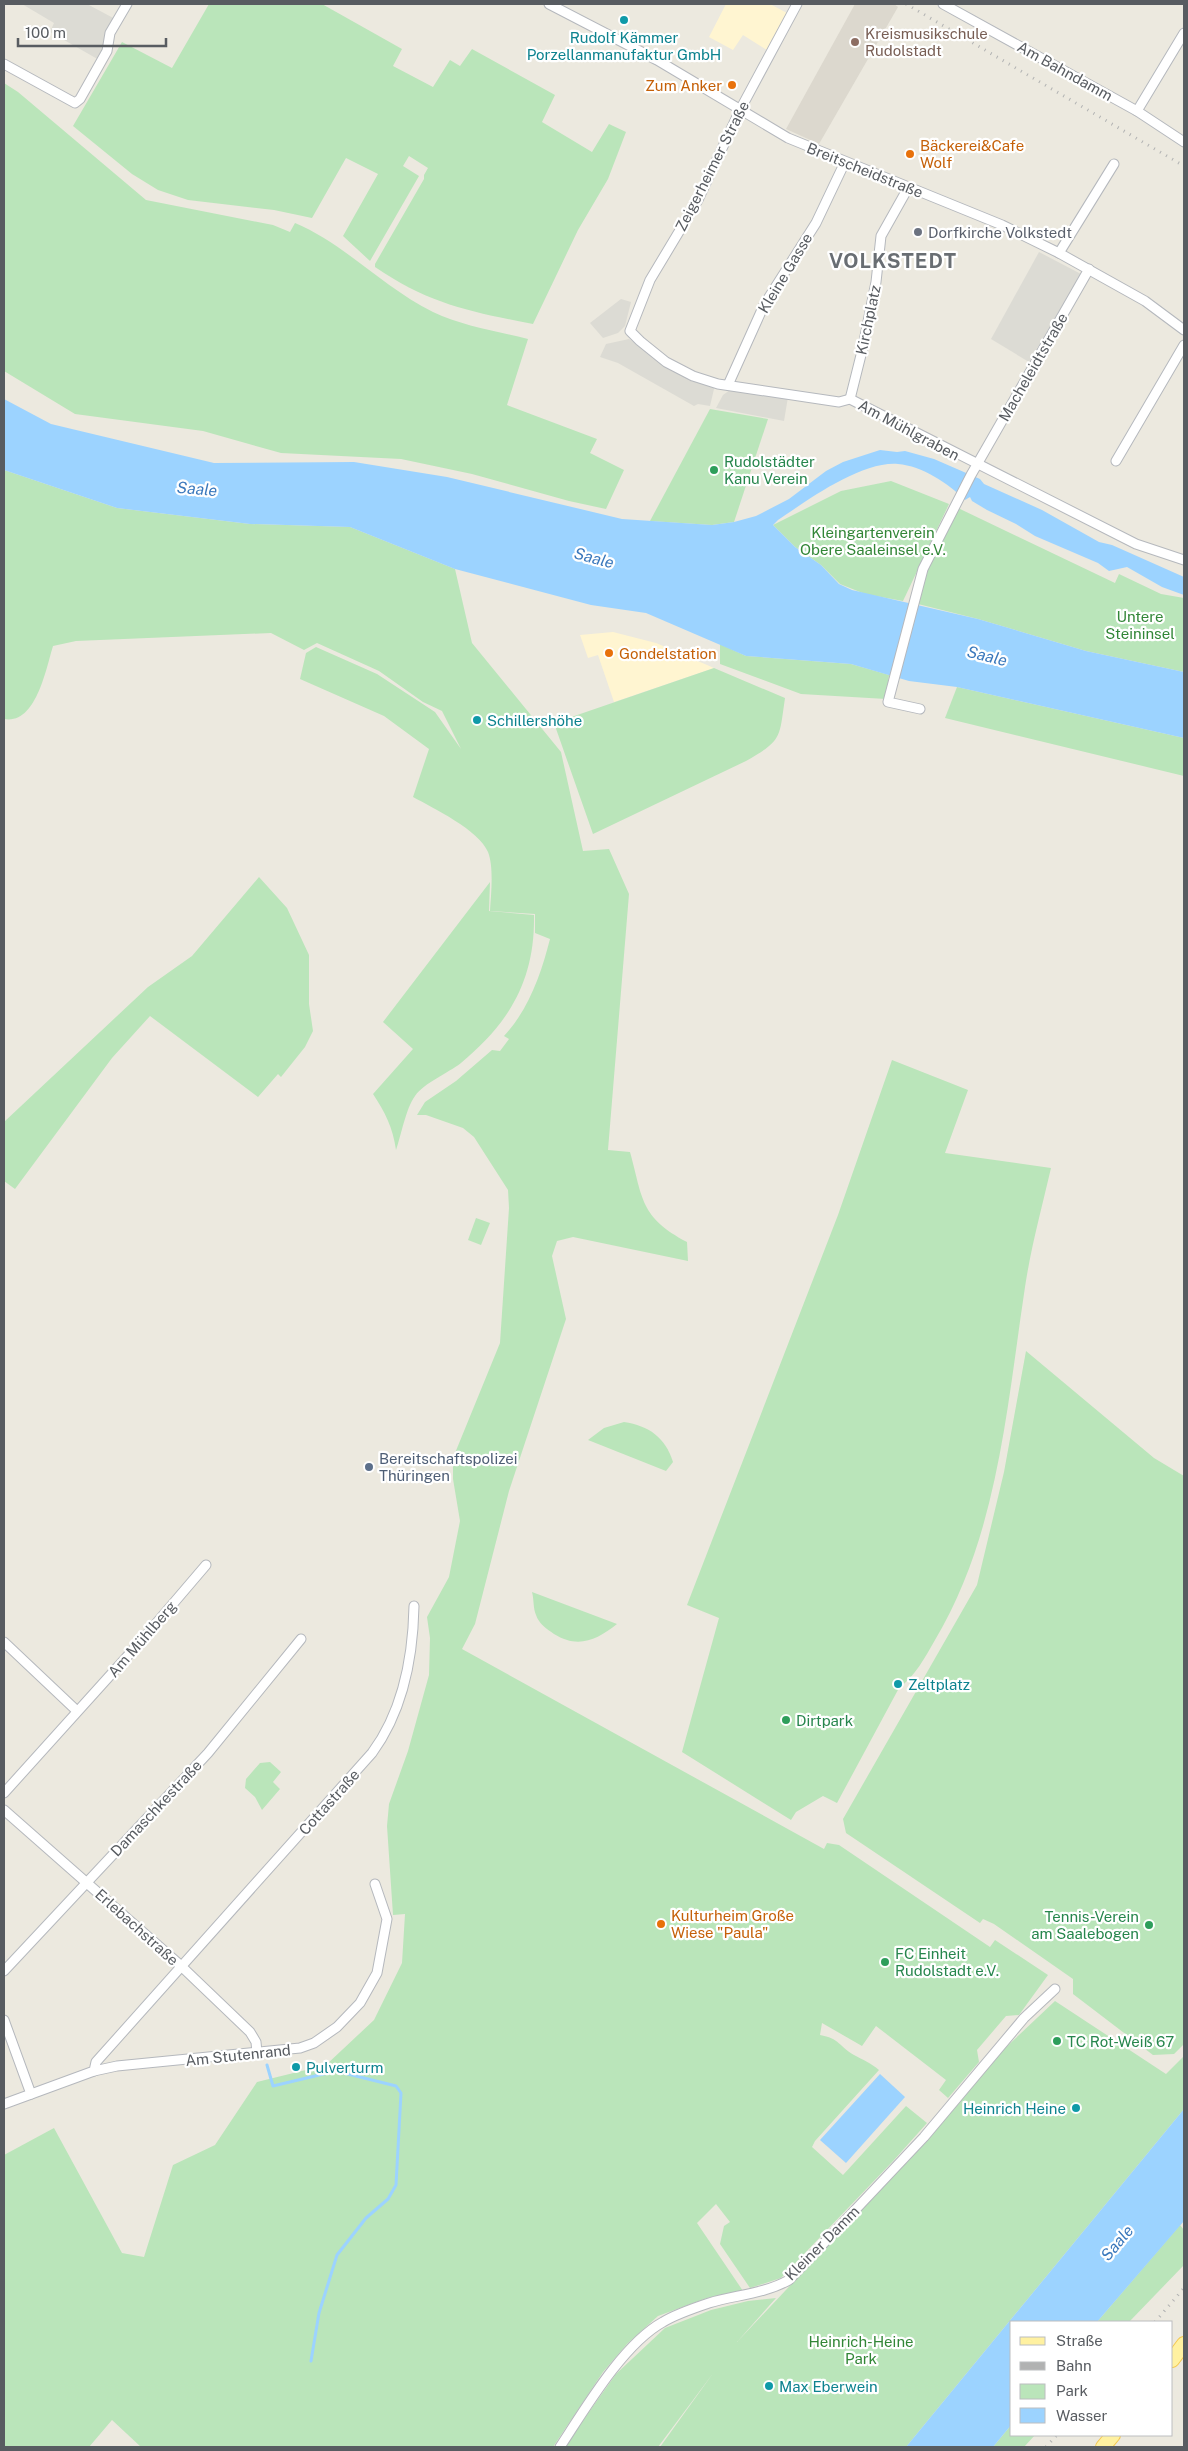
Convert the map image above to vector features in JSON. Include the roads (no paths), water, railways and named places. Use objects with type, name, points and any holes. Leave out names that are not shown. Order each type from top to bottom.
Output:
[{"type":"main road","points":[[1173,2359],[1184,2344]]},
{"type":"main road","points":[[1103,2447],[1112,2436]]},
{"type":"street","points":[[4,64],[75,103],[80,99],[107,52],[110,33],[127,4]]},
{"type":"street","name":"Breitscheidstraße","points":[[549,4],[657,60],[788,138],[1002,225],[1059,253],[1145,301],[1184,330]]},
{"type":"street","name":"Zeigerheimer Straße","points":[[630,331],[650,280],[698,200],[740,110],[797,4]]},
{"type":"street","name":"Am Bahndamm","points":[[944,4],[1137,111],[1184,142]]},
{"type":"street","points":[[1137,111],[1184,33]]},
{"type":"street","name":"Kleine Gasse","points":[[728,385],[764,305],[816,223],[845,162]]},
{"type":"street","points":[[1059,253],[1114,164]]},
{"type":"street","name":"Kirchplatz","points":[[850,399],[876,282],[881,236],[908,188]]},
{"type":"street","name":"Macheleidtstraße","points":[[920,709],[888,702],[923,569],[976,465],[1089,269]]},
{"type":"street","name":"Am Mühlgraben","points":[[630,331],[666,362],[693,376],[728,385],[839,402],[850,399],[976,465],[1136,544],[1184,560]]},
{"type":"street","points":[[1116,461],[1184,345]]},
{"type":"street","name":"Am Mühlberg","points":[[4,1793],[142,1640],[206,1564]]},
{"type":"street","name":"Cottastraße","points":[[180,1965],[382,1740],[392,1721],[403,1689],[410,1656],[414,1606]]},
{"type":"street","name":"Damaschkestraße","points":[[4,1971],[208,1753],[302,1639]]},
{"type":"street","points":[[4,1642],[77,1711]]},
{"type":"street","name":"Erlebachstraße","points":[[4,1810],[180,1965],[250,2032],[256,2042],[257,2053]]},
{"type":"street","name":"Am Stutenrand","points":[[4,2104],[94,2071],[117,2066],[300,2048],[314,2043],[337,2027],[360,2003],[376,1973],[387,1920],[374,1884]]},
{"type":"street","points":[[94,2071],[96,2062],[180,1965]]},
{"type":"street","name":"Kleiner Damm","points":[[560,2447],[608,2375],[633,2347],[662,2322],[708,2303],[777,2286],[789,2280],[924,2137],[1024,2018],[1055,1988]]},
{"type":"street","points":[[4,2020],[31,2094]]},
{"type":"water","name":"Saale","points":[[4,399],[51,424],[214,463],[354,462],[447,477],[622,519],[712,525],[756,516],[789,499],[826,471],[843,462],[880,450],[905,451],[934,459],[980,479],[984,484],[1042,510],[1099,542],[1112,545],[1184,577],[1184,595],[1162,587],[1127,567],[1109,571],[1098,563],[1035,536],[972,501],[970,497],[965,500],[951,487],[934,476],[907,465],[883,465],[852,475],[819,493],[773,525],[795,547],[821,565],[839,584],[852,590],[978,619],[1086,651],[1184,672],[1184,738],[957,687],[909,681],[851,664],[746,656],[646,613],[591,605],[455,569],[350,527],[250,524],[117,508],[4,470]]},
{"type":"water","points":[[880,2074],[905,2097],[846,2163],[820,2140]]},
{"type":"water","name":"Saale","points":[[1184,2109],[1184,2221],[1098,2321],[1010,2321],[1010,2426],[993,2447],[906,2447]]},
{"type":"waterway","points":[[267,2065],[273,2086],[336,2071],[396,2086],[401,2093],[396,2185],[388,2199],[366,2218],[337,2255],[319,2313],[311,2361]]},
{"type":"railway","points":[[906,4],[1184,166]]},
{"type":"railway","points":[[1156,2321],[1184,2288]]},
{"type":"railway","points":[[1046,2447],[1056,2436]]},
{"type":"place","name":"Rudolf Kämmer Porzellanmanufaktur GmbH","points":[[624,20]]},
{"type":"place","name":"Kreismusikschule Rudolstadt","points":[[855,42]]},
{"type":"place","name":"Zum Anker","points":[[732,85]]},
{"type":"place","name":"Bäckerei&Cafe Wolf","points":[[910,154]]},
{"type":"place","name":"Dorfkirche Volkstedt","points":[[918,232]]},
{"type":"place","name":"Rudolstädter Kanu Verein","points":[[714,470]]},
{"type":"place","name":"Gondelstation","points":[[609,653]]},
{"type":"place","name":"Schillershöhe","points":[[477,720]]},
{"type":"place","name":"Bereitschaftspolizei Thüringen","points":[[369,1467]]},
{"type":"place","name":"Zeltplatz","points":[[898,1684]]},
{"type":"place","name":"Dirtpark","points":[[786,1720]]},
{"type":"place","name":"Kulturheim Große Wiese \"Paula\"","points":[[661,1924]]},
{"type":"place","name":"Tennis-Verein am Saalebogen","points":[[1149,1925]]},
{"type":"place","name":"FC Einheit Rudolstadt e.V.","points":[[885,1962]]},
{"type":"place","name":"TC Rot-Weiß 67","points":[[1057,2041]]},
{"type":"place","name":"Pulverturm","points":[[296,2067]]},
{"type":"place","name":"Heinrich Heine","points":[[1076,2108]]},
{"type":"place","name":"Max Eberwein","points":[[769,2386]]},
{"type":"district","name":"VOLKSTEDT","points":[[893,261]]},
{"type":"park label","name":"Kleingartenverein Obere Saaleinsel e.V.","points":[[873,540]]},
{"type":"park label","name":"Untere Steininsel","points":[[1140,624]]},
{"type":"park label","name":"Heinrich-Heine Park","points":[[861,2350]]}]
